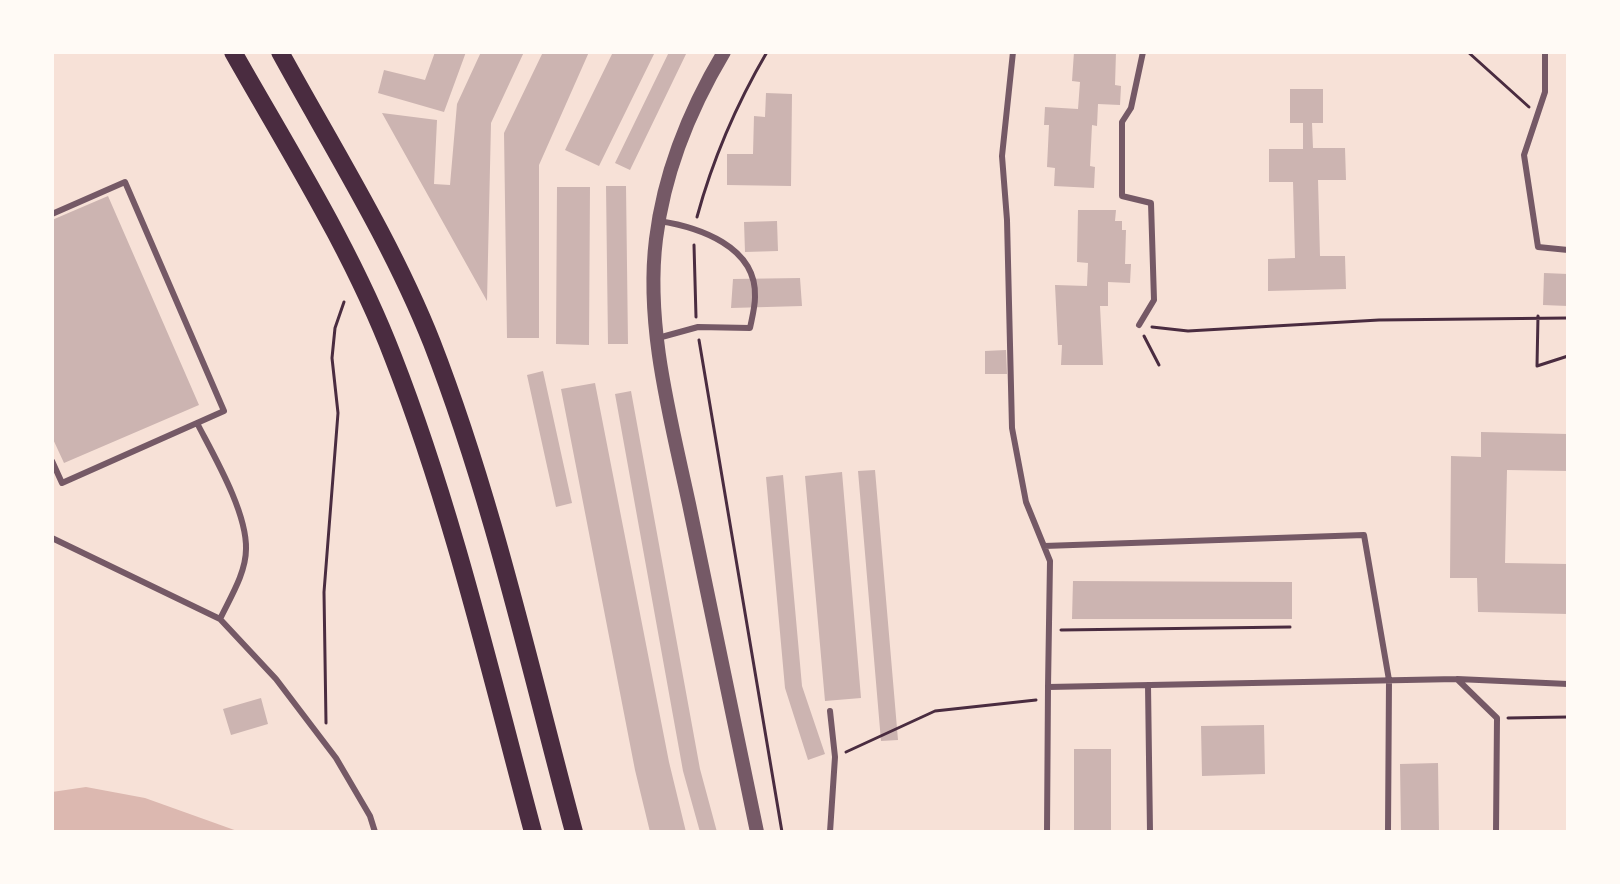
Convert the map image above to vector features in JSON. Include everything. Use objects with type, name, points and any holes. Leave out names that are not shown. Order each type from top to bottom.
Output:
[{"type":"main road","points":[[233,52],[363,289],[393,354],[426,446],[533,832]]},
{"type":"main road","points":[[280,52],[399,271],[431,340],[465,436],[574,832]]},
{"type":"street","points":[[724,52],[685,128],[659,221],[656,242],[658,338],[757,832]]},
{"type":"lane","points":[[1013,52],[1002,156],[1007,220],[1012,428],[1026,502],[1050,561],[1047,832]]},
{"type":"lane","points":[[1139,325],[1154,300],[1151,203],[1122,196],[1122,122],[1131,108],[1143,52]]},
{"type":"lane","points":[[1545,52],[1545,92],[1524,155],[1538,247],[1568,250]]},
{"type":"lane","points":[[52,214],[125,182],[224,411],[62,483],[52,461]]},
{"type":"lane","points":[[658,338],[698,327],[750,328],[756,294],[748,270],[730,246],[695,227],[659,221]]},
{"type":"lane","points":[[197,423],[233,496],[247,549],[220,619]]},
{"type":"lane","points":[[1044,546],[1364,535],[1389,680],[1388,832]]},
{"type":"lane","points":[[52,538],[220,619],[276,679],[327,747],[370,816],[375,832]]},
{"type":"lane","points":[[1048,687],[1457,679],[1568,684]]},
{"type":"lane","points":[[1457,679],[1497,718],[1496,832]]},
{"type":"lane","points":[[1148,685],[1150,832]]},
{"type":"lane","points":[[830,711],[835,757],[830,832]]},
{"type":"path","points":[[767,52],[743,93],[710,170],[695,227],[694,304],[782,832]]},
{"type":"path","points":[[1468,52],[1537,115]]},
{"type":"path","points":[[327,747],[324,592],[338,413],[332,358],[335,328],[344,302]]},
{"type":"path","points":[[1538,316],[1537,366],[1568,356]]},
{"type":"path","points":[[1139,325],[1188,331],[1379,320],[1568,318]]},
{"type":"path","points":[[1139,325],[1159,365]]},
{"type":"path","points":[[1049,631],[1290,627]]},
{"type":"path","points":[[835,757],[935,711],[1048,699]]},
{"type":"path","points":[[1497,718],[1568,717]]},
{"type":"shaded area","points":[[86,787],[145,798],[240,832],[52,832],[52,792]]},
{"type":"building","points":[[435,52],[466,52],[444,112],[378,93],[384,70],[425,80]]},
{"type":"building","points":[[481,52],[524,52],[491,123],[487,301],[382,113],[437,120],[434,184],[450,185],[457,104]]},
{"type":"building","points":[[543,52],[589,52],[539,165],[539,338],[507,338],[504,133]]},
{"type":"building","points":[[613,52],[655,52],[599,166],[565,150]]},
{"type":"building","points":[[669,52],[687,52],[630,170],[615,163]]},
{"type":"building","points":[[1074,52],[1116,52],[1115,85],[1121,86],[1120,105],[1098,104],[1097,126],[1092,125],[1090,166],[1095,167],[1094,188],[1054,186],[1055,168],[1047,167],[1049,125],[1044,125],[1045,107],[1078,109],[1080,82],[1072,81]]},
{"type":"building","points":[[1290,89],[1323,89],[1323,123],[1312,123],[1313,148],[1345,148],[1346,180],[1318,180],[1320,256],[1345,256],[1346,289],[1268,291],[1268,259],[1295,258],[1293,182],[1269,182],[1269,149],[1303,149],[1303,123],[1290,123]]},
{"type":"building","points":[[766,93],[792,94],[791,186],[727,185],[727,154],[753,154],[754,116],[765,117]]},
{"type":"building","points":[[606,186],[626,186],[628,344],[608,344]]},
{"type":"building","points":[[557,187],[590,187],[589,345],[556,344]]},
{"type":"building","points":[[108,196],[199,405],[64,463],[52,437],[52,220]]},
{"type":"building","points":[[1078,210],[1116,210],[1115,221],[1122,221],[1122,230],[1126,230],[1125,264],[1131,264],[1130,283],[1108,282],[1108,306],[1100,306],[1103,365],[1061,365],[1062,345],[1058,345],[1055,285],[1087,286],[1088,263],[1077,262]]},
{"type":"building","points":[[777,221],[778,251],[745,252],[744,222]]},
{"type":"building","points":[[1544,273],[1568,274],[1568,306],[1543,305]]},
{"type":"building","points":[[800,278],[802,306],[731,308],[733,279]]},
{"type":"building","points":[[1006,350],[1007,374],[985,374],[985,351]]},
{"type":"building","points":[[543,371],[572,503],[556,507],[527,375]]},
{"type":"building","points":[[595,383],[669,762],[686,832],[650,832],[635,770],[561,389]]},
{"type":"building","points":[[631,391],[700,769],[717,832],[700,832],[683,771],[615,394]]},
{"type":"building","points":[[1481,432],[1568,434],[1568,471],[1507,470],[1505,563],[1568,564],[1568,614],[1478,612],[1477,578],[1450,578],[1451,456],[1481,457]]},
{"type":"building","points":[[875,470],[898,740],[881,741],[858,471]]},
{"type":"building","points":[[842,472],[861,698],[825,701],[805,476]]},
{"type":"building","points":[[783,475],[802,686],[825,754],[808,760],[785,688],[766,477]]},
{"type":"building","points":[[1073,581],[1292,582],[1292,619],[1072,619]]},
{"type":"building","points":[[261,698],[268,724],[231,735],[223,709]]},
{"type":"building","points":[[1264,725],[1265,774],[1202,776],[1201,726]]},
{"type":"building","points":[[1074,749],[1111,749],[1111,832],[1074,832]]},
{"type":"building","points":[[1438,763],[1439,832],[1401,832],[1400,764]]}]
